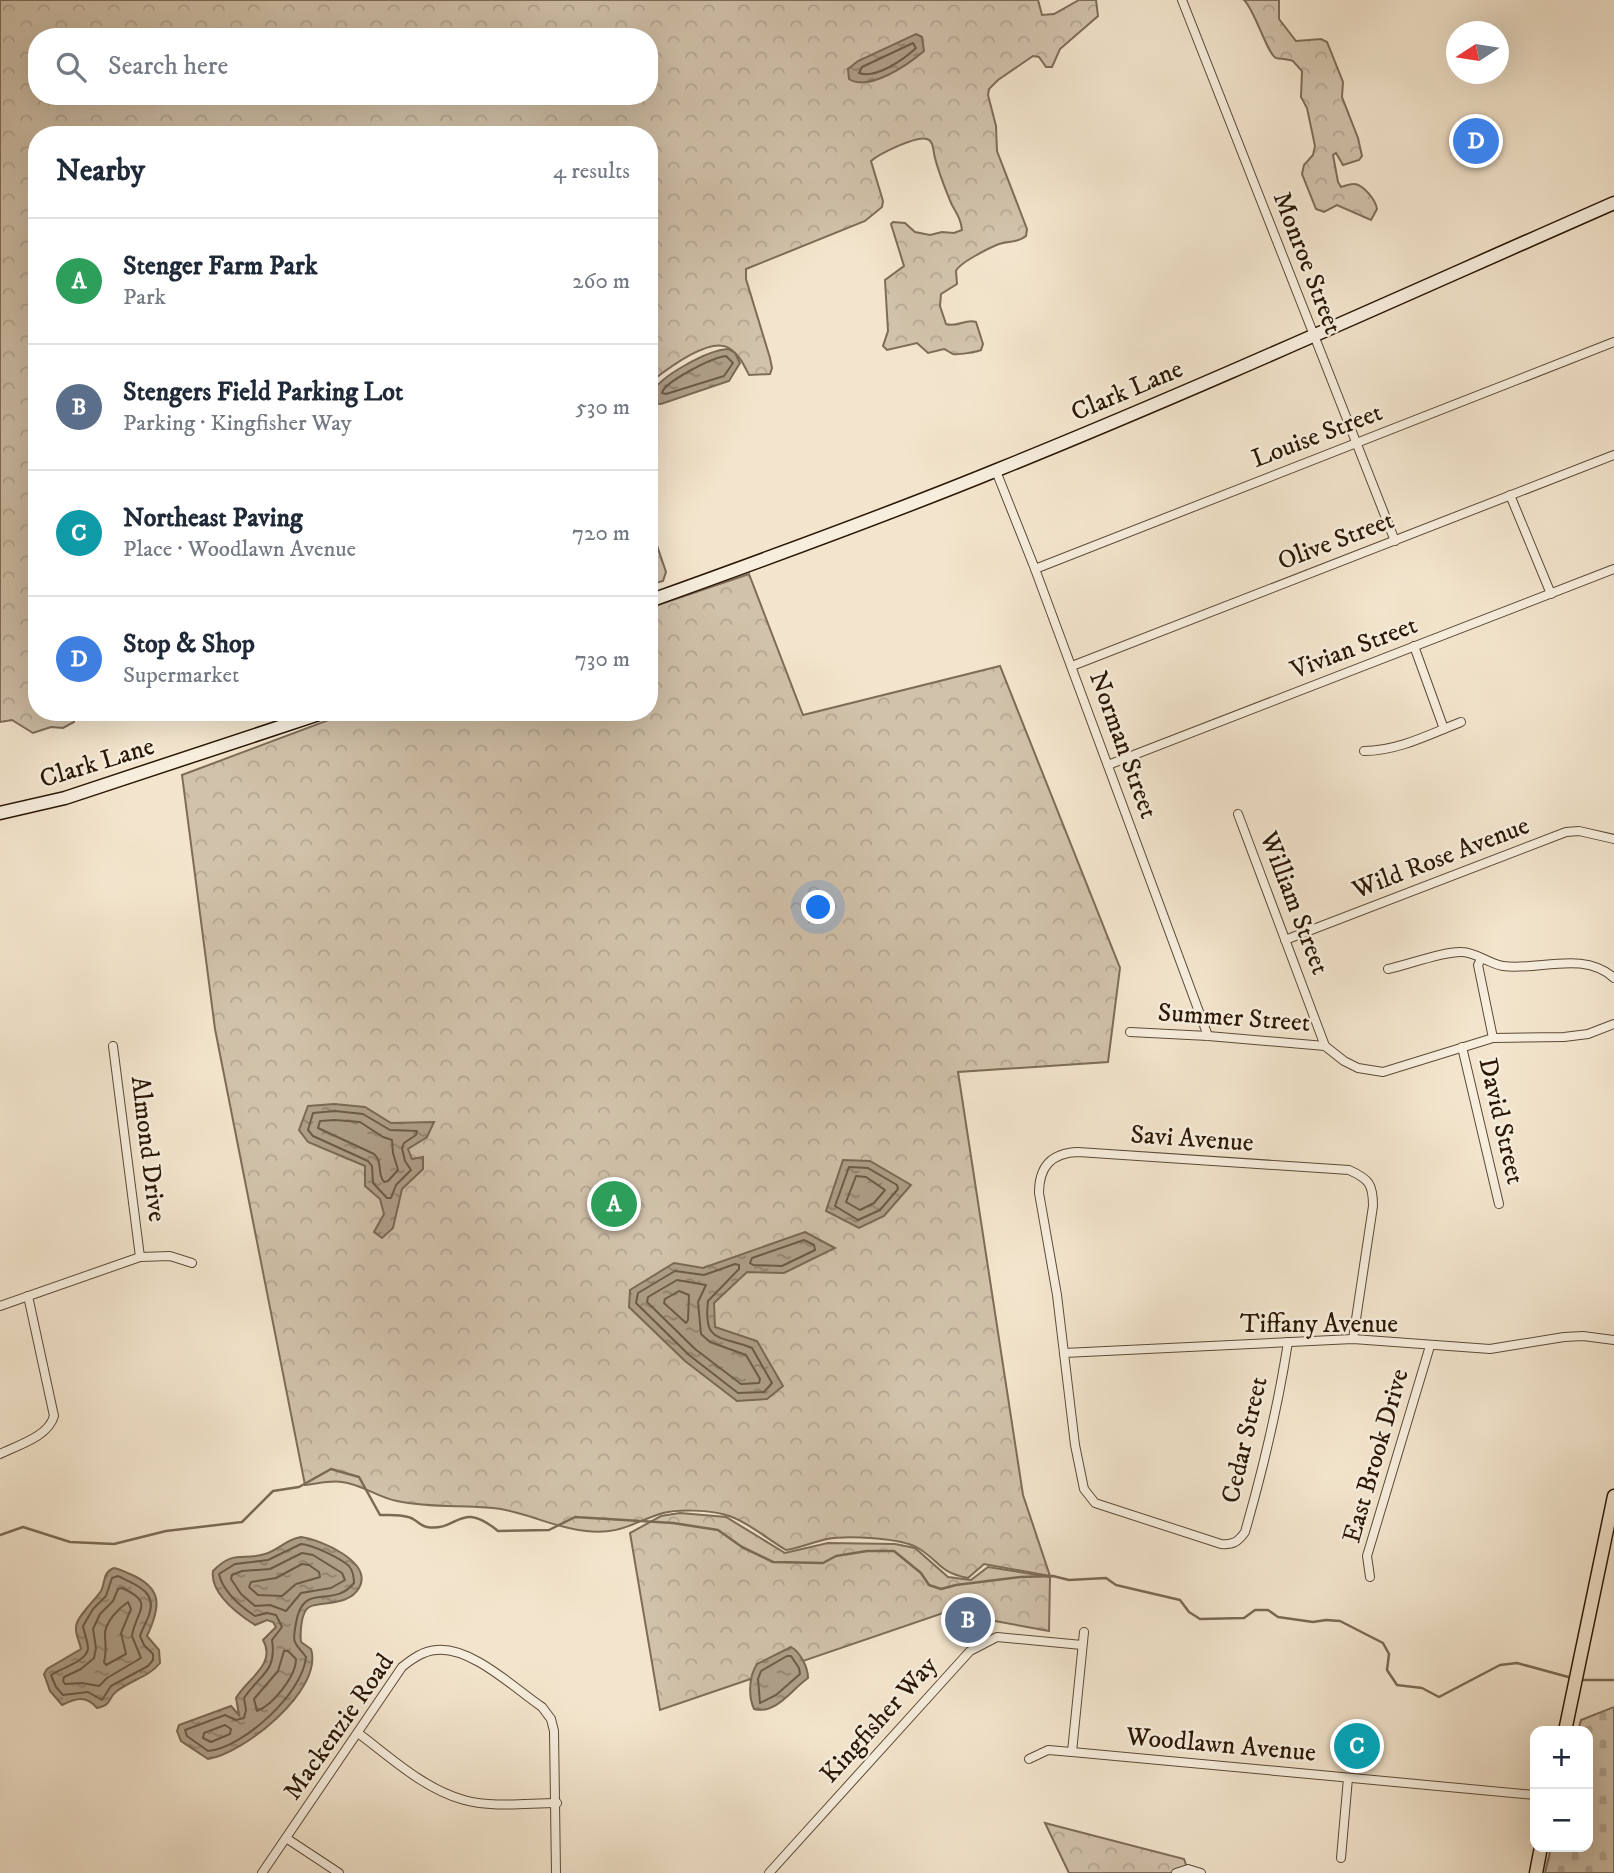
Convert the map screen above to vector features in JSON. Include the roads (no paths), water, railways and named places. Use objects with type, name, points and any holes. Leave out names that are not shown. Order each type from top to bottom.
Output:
[{"type":"main road","name":"Clark Lane","points":[[658,598],[996,471],[1313,337],[1614,203]]},
{"type":"main road","name":"Clark Lane","points":[[0,813],[77,794],[298,721]]},
{"type":"main road","points":[[1566,1726],[1614,1496]]},
{"type":"main road","points":[[1536,1873],[1540,1852]]},
{"type":"street","name":"Monroe Street","points":[[1181,0],[1395,541]]},
{"type":"street","name":"Louise Street","points":[[1035,569],[1614,342]]},
{"type":"street","name":"Olive Street","points":[[1072,666],[1614,454]]},
{"type":"street","name":"Norman Street","points":[[996,471],[1072,666],[1208,1036]]},
{"type":"street","points":[[1510,495],[1551,594]]},
{"type":"street","name":"Vivian Street","points":[[1108,765],[1614,569]]},
{"type":"street","points":[[1414,646],[1444,729]]},
{"type":"street","points":[[1364,751],[1385,749],[1461,722]]},
{"type":"street","name":"William Street","points":[[1238,814],[1325,1046]]},
{"type":"street","name":"Wild Rose Avenue","points":[[1285,940],[1566,832],[1579,831],[1614,839]]},
{"type":"street","points":[[1388,969],[1460,951],[1509,966],[1553,963],[1587,965],[1607,972],[1614,978]]},
{"type":"street","points":[[1481,959],[1478,965],[1493,1038]]},
{"type":"street","name":"Summer Street","points":[[1130,1032],[1325,1046],[1358,1068],[1383,1072],[1493,1038],[1564,1037],[1588,1034],[1614,1024]]},
{"type":"street","name":"Almond Drive","points":[[113,1046],[140,1257]]},
{"type":"street","name":"David Street","points":[[1462,1047],[1499,1204]]},
{"type":"street","name":"Savi Avenue","points":[[1088,1496],[1081,1480],[1075,1445],[1057,1295],[1039,1193],[1039,1179],[1047,1162],[1056,1156],[1078,1152],[1349,1170],[1360,1175],[1369,1182],[1373,1206],[1353,1339]]},
{"type":"street","points":[[0,1306],[140,1257],[170,1256],[192,1263]]},
{"type":"street","points":[[0,1454],[44,1432],[52,1424],[54,1416],[28,1296]]},
{"type":"street","name":"Tiffany Avenue","points":[[1064,1353],[1353,1339],[1490,1349],[1564,1337],[1583,1336],[1614,1340]]},
{"type":"street","name":"Cedar Street","points":[[1088,1496],[1095,1503],[1183,1532],[1221,1544],[1234,1543],[1245,1532],[1262,1471],[1278,1406],[1288,1342]]},
{"type":"street","name":"East Brook Drive","points":[[1370,1577],[1367,1556],[1430,1346]]},
{"type":"street","points":[[1072,1752],[1084,1632]]},
{"type":"street","name":"Kingfisher Way","points":[[769,1873],[970,1651],[997,1637],[1082,1645]]},
{"type":"street","name":"Mackenzie Road","points":[[262,1873],[402,1667],[416,1656],[434,1649],[453,1650],[469,1656],[542,1707],[551,1719],[555,1731],[556,1873]]},
{"type":"street","points":[[358,1733],[426,1783],[446,1794],[466,1801],[489,1803],[557,1803]]},
{"type":"street","name":"Woodlawn Avenue","points":[[1029,1759],[1048,1750],[1530,1795]]},
{"type":"street","points":[[1340,1858],[1348,1778]]},
{"type":"street","points":[[286,1838],[339,1873]]},
{"type":"street","points":[[1177,1873],[1188,1869],[1201,1873]]},
{"type":"water","points":[[916,34],[922,37],[924,51],[909,63],[888,75],[867,82],[849,79],[848,69],[858,61]]},
{"type":"water","points":[[728,349],[735,353],[740,363],[729,381],[658,404],[658,385],[664,379],[686,365],[719,350]]},
{"type":"water","points":[[334,1104],[365,1107],[391,1123],[434,1122],[427,1137],[408,1149],[412,1159],[423,1157],[423,1169],[402,1189],[393,1228],[382,1238],[374,1232],[384,1214],[380,1199],[365,1186],[365,1166],[308,1142],[299,1130],[308,1106]]},
{"type":"water","points":[[843,1160],[870,1161],[911,1185],[884,1216],[859,1228],[826,1211]]},
{"type":"water","points":[[805,1232],[835,1248],[784,1273],[747,1272],[714,1303],[715,1327],[757,1341],[783,1386],[767,1399],[737,1401],[685,1361],[629,1307],[630,1290],[674,1263],[703,1268]]},
{"type":"water","points":[[301,1537],[331,1547],[352,1561],[362,1578],[359,1588],[347,1599],[316,1605],[304,1613],[301,1642],[311,1649],[312,1665],[305,1683],[293,1701],[259,1733],[223,1755],[208,1759],[181,1741],[177,1731],[179,1725],[231,1706],[239,1715],[236,1698],[264,1664],[266,1649],[263,1640],[276,1627],[273,1622],[267,1620],[255,1625],[233,1609],[220,1595],[213,1579],[213,1571],[227,1560],[265,1554]]},
{"type":"water","points":[[114,1568],[141,1579],[154,1592],[155,1616],[147,1636],[159,1650],[160,1663],[151,1672],[117,1691],[102,1707],[97,1708],[85,1699],[62,1705],[50,1691],[44,1674],[47,1669],[81,1649],[76,1633],[77,1623],[101,1591],[108,1572]]},
{"type":"water","points":[[791,1647],[803,1660],[808,1678],[777,1705],[762,1710],[754,1709],[750,1686],[757,1664]]},
{"type":"waterway","points":[[0,1535],[23,1527],[70,1542],[114,1544],[166,1531],[242,1522],[273,1491],[299,1487],[331,1469],[359,1477],[380,1515],[405,1516],[427,1527],[438,1527],[467,1517],[485,1522],[498,1531],[549,1530],[575,1517],[673,1523],[718,1530],[742,1547],[773,1562],[823,1563],[836,1556],[867,1551],[894,1551],[921,1573],[929,1585],[941,1589],[1020,1577],[1053,1576],[1069,1580],[1106,1578],[1116,1585],[1180,1600],[1189,1612],[1200,1619],[1244,1618],[1255,1610],[1268,1610],[1278,1617],[1313,1622],[1340,1621],[1383,1643],[1389,1654],[1387,1670],[1397,1685],[1422,1688],[1439,1697],[1500,1665],[1517,1663],[1572,1678]]},
{"type":"waterway","points":[[1582,1680],[1614,1680]]},
{"type":"place","name":"Stop & Shop","points":[[1476,141]]},
{"type":"place","name":"Stenger Farm Park","points":[[614,1204]]},
{"type":"place","name":"Stengers Field Parking Lot","points":[[968,1620]]},
{"type":"place","name":"Northeast Paving","points":[[1357,1746]]}]
